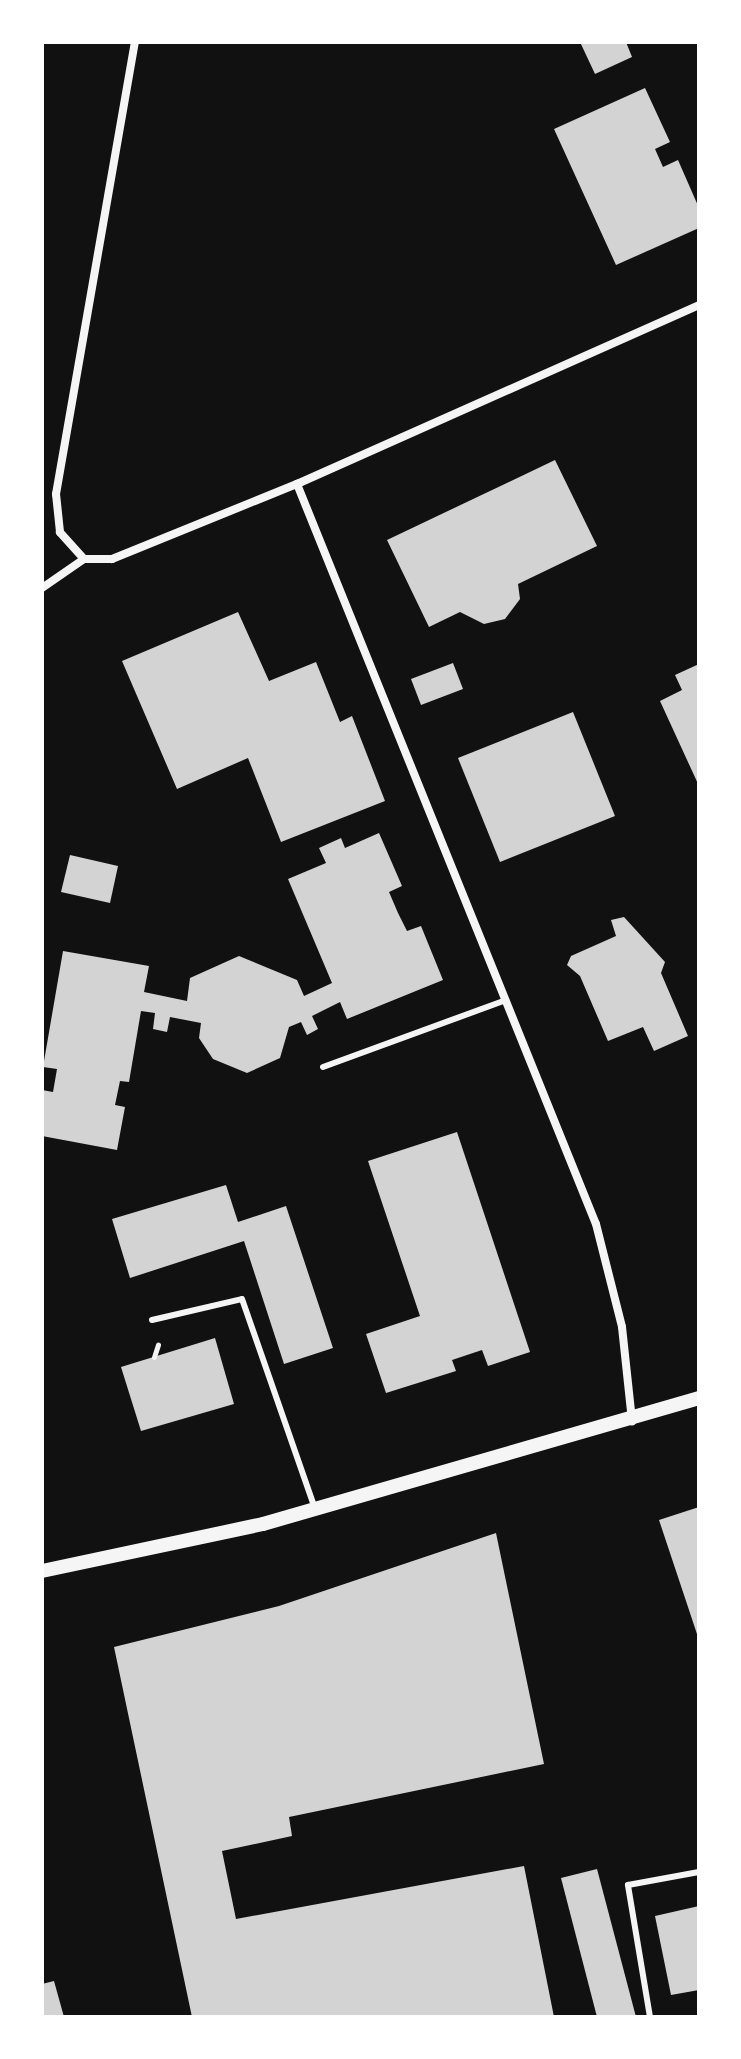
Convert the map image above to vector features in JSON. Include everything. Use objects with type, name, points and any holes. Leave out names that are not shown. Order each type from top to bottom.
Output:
[{"type":"street","points":[[84,559],[60,532],[56,494],[135,42]]},
{"type":"street","points":[[42,588],[84,559],[112,559],[297,484],[699,305]]},
{"type":"street","points":[[297,484],[596,1224],[622,1327],[632,1422]]},
{"type":"street","points":[[42,1571],[126,1558],[315,1509],[632,1422],[699,1398]]},
{"type":"lane","points":[[323,1067],[506,1000]]},
{"type":"lane","points":[[152,1320],[242,1299],[315,1509]]},
{"type":"lane","points":[[650,2017],[628,1885],[699,1872]]},
{"type":"building","points":[[580,42],[626,42],[632,57],[595,74]]},
{"type":"building","points":[[645,88],[670,142],[655,149],[663,167],[678,160],[699,208],[699,228],[616,265],[554,129]]},
{"type":"building","points":[[555,460],[597,546],[518,584],[520,599],[505,619],[484,624],[460,612],[429,627],[387,540]]},
{"type":"building","points":[[238,612],[269,681],[316,662],[340,722],[352,716],[385,801],[281,842],[248,758],[177,789],[122,661]]},
{"type":"building","points":[[453,663],[463,689],[421,705],[411,679]]},
{"type":"building","points":[[699,664],[699,786],[660,701],[682,690],[675,675]]},
{"type":"building","points":[[573,712],[615,816],[500,862],[458,758]]},
{"type":"building","points":[[379,833],[402,886],[389,892],[398,913],[407,931],[421,926],[443,980],[347,1019],[340,1002],[312,1016],[318,1029],[307,1035],[301,1022],[289,1027],[280,1058],[247,1073],[213,1059],[199,1038],[201,1023],[170,1017],[167,1032],[153,1029],[155,1013],[141,1011],[129,1082],[120,1081],[115,1105],[125,1107],[117,1150],[42,1136],[42,1090],[53,1092],[57,1069],[43,1067],[63,951],[149,966],[144,992],[187,1001],[190,978],[239,956],[297,980],[304,996],[332,983],[288,879],[326,863],[319,848],[341,838],[345,848]]},
{"type":"building","points":[[70,855],[118,866],[110,903],[61,892]]},
{"type":"building","points":[[624,917],[665,962],[661,973],[688,1036],[654,1051],[643,1027],[608,1041],[580,976],[567,965],[571,956],[616,936],[611,920]]},
{"type":"building","points":[[457,1132],[530,1352],[488,1366],[482,1350],[452,1360],[456,1371],[386,1393],[366,1334],[420,1316],[368,1161]]},
{"type":"building","points":[[226,1185],[238,1222],[286,1206],[333,1348],[284,1364],[244,1241],[130,1278],[112,1219]]},
{"type":"building","points":[[215,1338],[234,1404],[141,1431],[121,1367]]},
{"type":"building","points":[[699,1507],[699,1637],[698,1637],[659,1520]]},
{"type":"building","points":[[496,1533],[544,1764],[289,1817],[292,1836],[222,1851],[236,1919],[524,1866],[554,2017],[192,2017],[114,1647],[279,1606]]},
{"type":"building","points":[[597,1869],[636,2017],[597,2017],[561,1878]]},
{"type":"building","points":[[699,1906],[699,1990],[671,1995],[655,1916]]},
{"type":"building","points":[[54,1981],[64,2017],[42,2017],[42,1984]]}]
